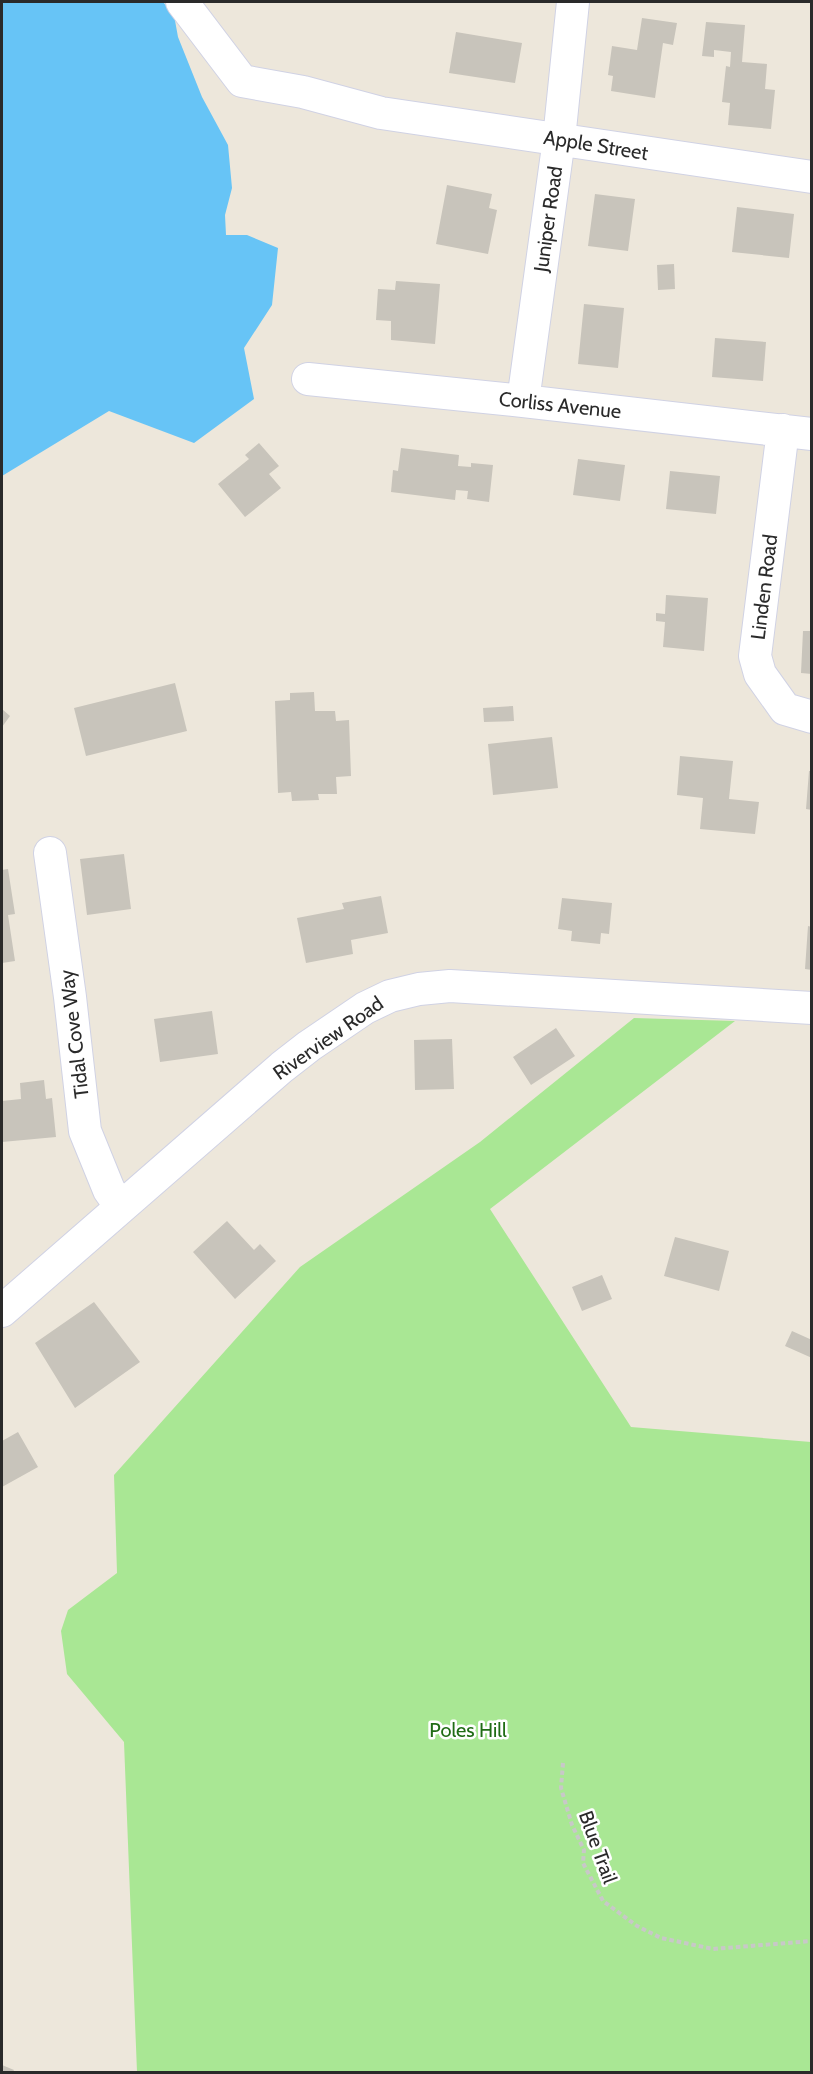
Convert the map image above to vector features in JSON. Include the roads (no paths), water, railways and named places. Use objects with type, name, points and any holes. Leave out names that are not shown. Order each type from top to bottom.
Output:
[{"type":"street","name":"Apple Street","points":[[183,2],[242,81],[303,92],[381,113],[812,177]]},
{"type":"street","name":"Juniper Road","points":[[523,401],[559,139],[573,2]]},
{"type":"street","name":"Corliss Avenue","points":[[308,379],[797,432]]},
{"type":"street","name":"Linden Road","points":[[797,432],[755,656],[760,674],[785,709],[812,717]]},
{"type":"street","name":"Tidal Cove Way","points":[[50,853],[85,1131],[109,1190],[121,1207]]},
{"type":"street","name":"Riverview Road","points":[[2,1311],[282,1067],[365,1008],[390,996],[419,989],[450,986],[812,1008]]},
{"type":"water","points":[[2,2],[163,2],[174,15],[178,37],[202,97],[228,145],[232,188],[225,215],[226,235],[247,235],[278,248],[272,305],[244,348],[254,399],[194,443],[109,411],[2,476]]},
{"type":"park label","name":"Poles Hill","points":[[468,1730]]}]
